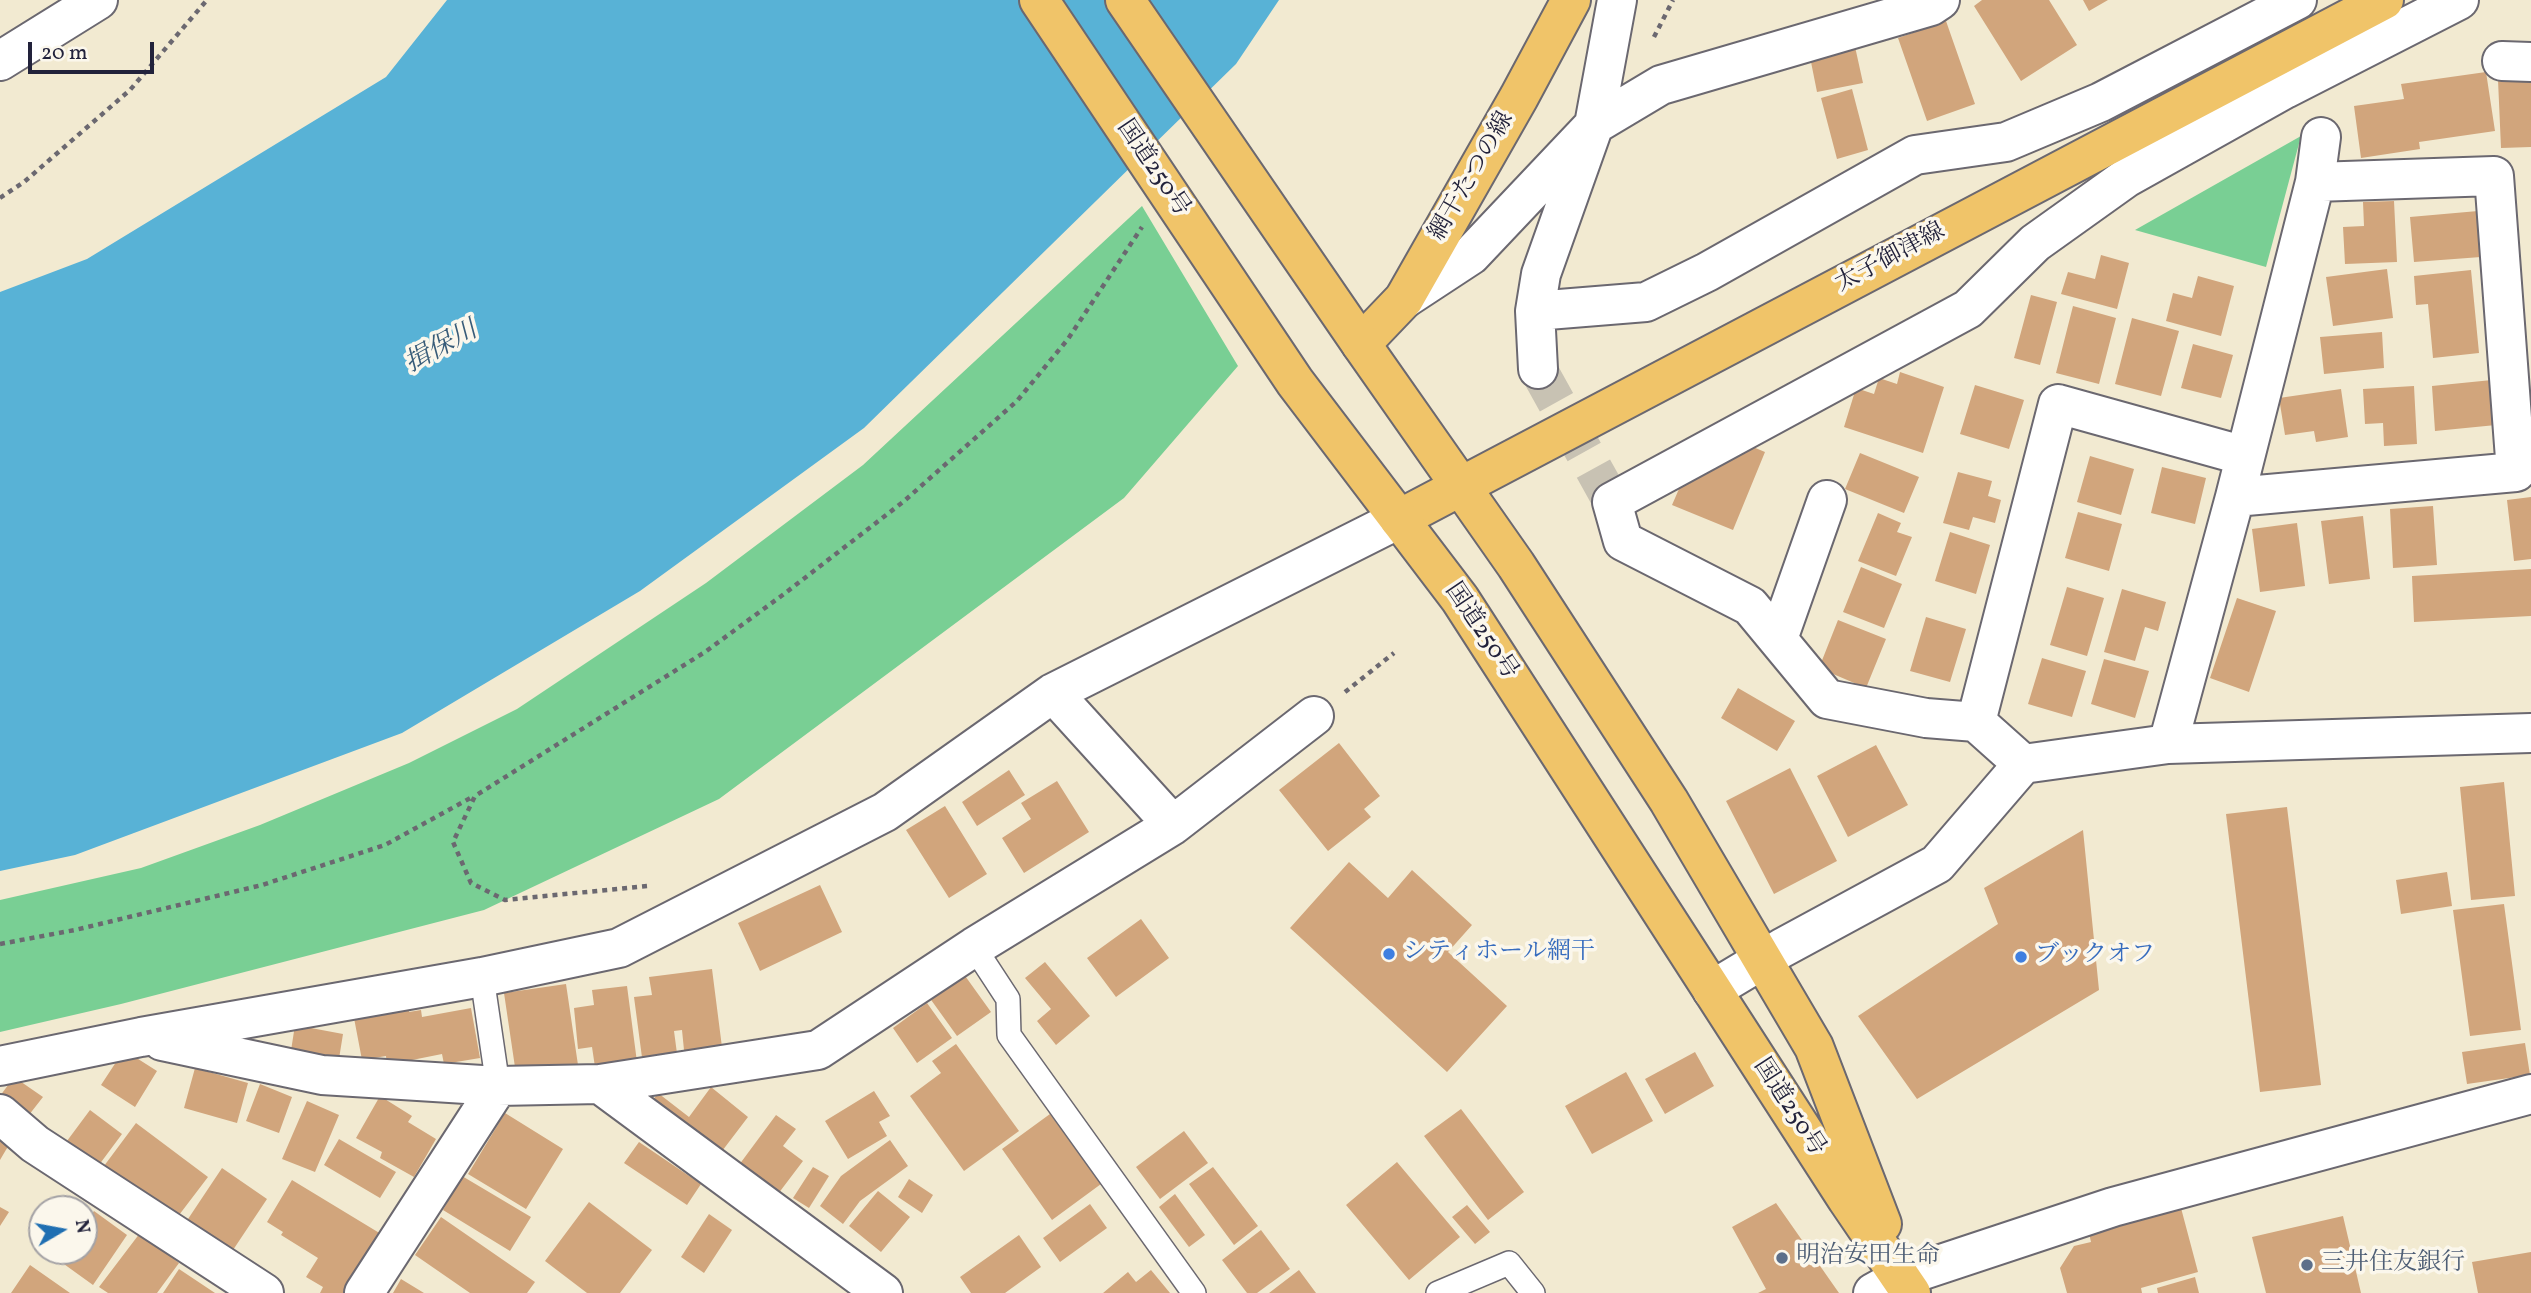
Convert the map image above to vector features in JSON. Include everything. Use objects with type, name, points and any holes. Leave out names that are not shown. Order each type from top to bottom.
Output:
[{"type":"main road","name":"国道250号","points":[[1039,0],[1295,382],[1460,599],[1847,1199],[1895,1288]]},
{"type":"main road","name":"国道250号","points":[[1125,0],[1516,565],[1669,801],[1814,1046],[1895,1288]]},
{"type":"main road","name":"網干たつの線","points":[[1351,329],[1404,299],[1571,0]]},
{"type":"main road","name":"太子御津線","points":[[1399,519],[2384,0]]},
{"type":"street","points":[[0,61],[98,0]]},
{"type":"street","points":[[1538,369],[1535,311],[1541,274],[1594,125],[1617,0]]},
{"type":"street","points":[[1404,299],[1471,256],[1594,125],[1661,85],[1931,6],[1940,0]]},
{"type":"street","points":[[1535,311],[1646,302],[1707,272],[1915,155],[2006,142],[2101,102],[2297,0]]},
{"type":"street","points":[[2023,764],[1976,722],[1926,718],[1827,699],[1750,606],[1623,541],[1612,502],[1968,309],[2035,243],[2126,178],[2285,89],[2459,0]]},
{"type":"street","points":[[2168,744],[2235,497],[2315,182],[2321,137]]},
{"type":"street","points":[[2235,497],[2516,472],[2494,177],[2315,182]]},
{"type":"street","points":[[1976,722],[2058,404],[2245,456]]},
{"type":"street","points":[[1778,639],[1827,500]]},
{"type":"street","points":[[0,1066],[141,1037],[482,977],[619,948],[884,812],[1053,693],[1399,519]]},
{"type":"street","points":[[1053,693],[1172,825]]},
{"type":"street","points":[[141,1037],[322,1075],[498,1086],[600,1084],[818,1050],[974,947],[1172,825],[1314,716]]},
{"type":"street","points":[[1712,990],[1937,864],[2023,764],[2168,744],[2531,733]]},
{"type":"street","points":[[600,1084],[883,1293]]},
{"type":"street","points":[[364,1293],[498,1086]]},
{"type":"street","points":[[1895,1288],[2113,1207],[2531,1094]]},
{"type":"street","points":[[0,1114],[35,1144],[257,1291]]},
{"type":"lane","points":[[974,947],[1009,999],[1009,1035],[1194,1293]]},
{"type":"lane","points":[[482,977],[498,1086]]},
{"type":"lane","points":[[1438,1293],[1508,1263],[1533,1293]]},
{"type":"path","points":[[0,198],[24,182],[130,90],[207,0]]},
{"type":"path","points":[[0,944],[75,930],[262,885],[386,845],[475,796],[705,652],[903,502],[1017,401],[1068,339],[1143,225]]},
{"type":"path","points":[[1314,716],[1394,653]]},
{"type":"path","points":[[475,796],[453,842],[471,883],[505,900],[649,886]]},
{"type":"green space","points":[[2301,136],[2266,267],[2135,230]]},
{"type":"green space","points":[[1142,206],[1238,366],[1124,498],[719,799],[484,910],[121,1004],[0,1032],[0,900],[141,868],[260,825],[409,763],[517,709],[706,583],[863,465]]},
{"type":"water","name":"揖保川","points":[[447,0],[1279,0],[1236,64],[864,428],[640,591],[402,733],[75,855],[0,871],[0,292],[87,259],[386,77]]},
{"type":"building","points":[[1982,0],[2049,0],[2077,45],[2021,81],[1974,6]]},
{"type":"building","points":[[2083,0],[2108,0],[2089,11]]},
{"type":"building","points":[[1946,21],[1975,104],[1927,121],[1898,38]]},
{"type":"building","points":[[1854,42],[1863,83],[1817,92],[1809,52]]},
{"type":"building","points":[[2486,72],[2495,131],[2419,142],[2420,149],[2361,158],[2354,106],[2404,99],[2401,84]]},
{"type":"building","points":[[2531,79],[2531,147],[2501,148],[2498,80]]},
{"type":"building","points":[[1852,89],[1868,150],[1837,159],[1821,98]]},
{"type":"building","points":[[2394,201],[2397,262],[2345,264],[2343,227],[2364,226],[2363,202]]},
{"type":"building","points":[[2478,211],[2481,257],[2414,262],[2410,217]]},
{"type":"building","points":[[2101,255],[2129,263],[2117,309],[2061,294],[2068,272],[2095,279]]},
{"type":"building","points":[[2387,269],[2393,318],[2333,326],[2326,277]]},
{"type":"building","points":[[2471,270],[2479,353],[2433,358],[2428,304],[2416,305],[2414,276]]},
{"type":"building","points":[[2198,276],[2234,286],[2221,336],[2166,321],[2173,293],[2192,298]]},
{"type":"building","points":[[2031,295],[2057,302],[2040,365],[2014,358]]},
{"type":"building","points":[[2073,306],[2116,318],[2099,384],[2056,373]]},
{"type":"building","points":[[2132,318],[2179,331],[2161,396],[2115,384]]},
{"type":"building","points":[[2382,332],[2384,368],[2324,374],[2320,337]]},
{"type":"building","points":[[2193,344],[2233,355],[2221,398],[2181,388]]},
{"type":"building","points":[[1900,372],[1944,387],[1923,453],[1844,427],[1856,388],[1874,394],[1879,378],[1897,384]]},
{"type":"building","points":[[2492,380],[2496,425],[2435,431],[2432,386]]},
{"type":"building","points":[[1975,385],[2024,400],[2009,449],[1960,434]]},
{"type":"building","points":[[2414,386],[2417,444],[2384,446],[2383,423],[2365,424],[2363,389]]},
{"type":"building","points":[[2341,389],[2348,437],[2316,442],[2314,431],[2285,435],[2279,398]]},
{"type":"building","points":[[1753,447],[1765,452],[1733,530],[1672,505],[1682,482]]},
{"type":"building","points":[[1860,453],[1919,477],[1904,513],[1845,489]]},
{"type":"building","points":[[2090,456],[2134,469],[2121,515],[2077,502]]},
{"type":"building","points":[[2162,467],[2206,478],[2195,524],[2151,513]]},
{"type":"building","points":[[1958,472],[1992,481],[1988,496],[2001,500],[1995,523],[1973,517],[1969,530],[1943,523]]},
{"type":"building","points":[[2531,497],[2531,559],[2514,561],[2507,500]]},
{"type":"building","points":[[2433,506],[2437,565],[2393,568],[2390,509]]},
{"type":"building","points":[[2078,512],[2122,524],[2109,571],[2065,558]]},
{"type":"building","points":[[1878,513],[1901,523],[1897,532],[1912,537],[1896,576],[1858,561]]},
{"type":"building","points":[[2363,516],[2370,579],[2329,584],[2321,521]]},
{"type":"building","points":[[2297,523],[2305,586],[2260,592],[2252,529]]},
{"type":"building","points":[[1950,532],[1990,545],[1976,594],[1935,581]]},
{"type":"building","points":[[1861,567],[1902,584],[1884,628],[1843,612]]},
{"type":"building","points":[[2531,569],[2531,616],[2414,622],[2412,576]]},
{"type":"building","points":[[2067,587],[2104,598],[2087,656],[2050,645]]},
{"type":"building","points":[[2122,589],[2166,602],[2158,631],[2145,627],[2135,661],[2104,652]]},
{"type":"building","points":[[2237,598],[2276,611],[2249,692],[2210,678]]},
{"type":"building","points":[[1926,617],[1966,629],[1950,682],[1910,671]]},
{"type":"building","points":[[1838,620],[1886,639],[1866,688],[1819,668]]},
{"type":"building","points":[[2042,658],[2086,671],[2072,717],[2028,704]]},
{"type":"building","points":[[2104,659],[2149,671],[2135,718],[2091,704]]},
{"type":"building","points":[[1738,688],[1795,721],[1777,751],[1721,718]]},
{"type":"building","points":[[1339,743],[1380,796],[1364,809],[1371,817],[1328,851],[1279,790]]},
{"type":"building","points":[[1876,745],[1908,805],[1848,837],[1817,776]]},
{"type":"building","points":[[1790,768],[1837,861],[1774,894],[1726,801]]},
{"type":"building","points":[[1009,770],[1025,795],[977,826],[962,802]]},
{"type":"building","points":[[1057,781],[1089,832],[1024,873],[1002,838],[1031,819],[1021,803]]},
{"type":"building","points":[[2504,782],[2515,896],[2471,900],[2460,787]]},
{"type":"building","points":[[945,806],[987,874],[949,898],[906,830]]},
{"type":"building","points":[[2287,807],[2321,1085],[2260,1092],[2226,814]]},
{"type":"building","name":"ブックオフ","points":[[2083,830],[2099,990],[1917,1099],[1858,1016],[1998,924],[1984,888]]},
{"type":"building","points":[[1349,862],[1388,898],[1412,870],[1472,925],[1448,952],[1507,1006],[1447,1072],[1290,928]]},
{"type":"building","points":[[2447,872],[2452,906],[2401,914],[2396,880]]},
{"type":"building","points":[[820,885],[842,932],[760,971],[738,923]]},
{"type":"building","points":[[2504,904],[2521,1030],[2470,1036],[2453,910]]},
{"type":"building","points":[[1141,919],[1169,958],[1116,997],[1087,958]]},
{"type":"building","points":[[1045,962],[1090,1016],[1056,1045],[1037,1021],[1051,1009],[1025,978]]},
{"type":"building","points":[[712,969],[723,1055],[685,1060],[682,1030],[674,1031],[678,1061],[643,1065],[634,997],[652,995],[649,977]]},
{"type":"building","points":[[963,973],[991,1012],[957,1036],[929,997]]},
{"type":"building","points":[[566,984],[578,1065],[516,1074],[504,993]]},
{"type":"building","points":[[627,986],[637,1062],[595,1067],[592,1047],[578,1049],[574,1008],[594,1005],[592,990]]},
{"type":"building","points":[[927,1003],[952,1038],[917,1063],[893,1028]]},
{"type":"building","points":[[409,1008],[409,1012],[421,1010],[422,1017],[471,1008],[480,1058],[444,1064],[442,1054],[387,1065],[386,1056],[362,1060],[354,1018]]},
{"type":"building","points":[[295,1025],[343,1034],[338,1065],[290,1057]]},
{"type":"building","points":[[2525,1043],[2530,1075],[2467,1084],[2462,1052]]},
{"type":"building","points":[[956,1044],[1019,1131],[964,1171],[910,1096],[941,1073],[932,1061]]},
{"type":"building","points":[[124,1050],[157,1071],[135,1107],[101,1085]]},
{"type":"building","points":[[1695,1052],[1714,1086],[1665,1114],[1645,1079]]},
{"type":"building","points":[[195,1068],[248,1083],[237,1123],[184,1108]]},
{"type":"building","points":[[1626,1072],[1653,1121],[1592,1154],[1565,1106]]},
{"type":"building","points":[[14,1077],[43,1097],[25,1120],[0,1096]]},
{"type":"building","points":[[260,1084],[292,1097],[279,1133],[246,1121]]},
{"type":"building","points":[[711,1087],[748,1117],[716,1159],[648,1107],[658,1093],[689,1117]]},
{"type":"building","points":[[874,1091],[890,1116],[879,1122],[887,1136],[848,1159],[825,1121]]},
{"type":"building","points":[[380,1096],[412,1116],[408,1122],[436,1139],[414,1177],[380,1158],[382,1152],[356,1138]]},
{"type":"building","points":[[307,1101],[339,1115],[315,1172],[282,1159]]},
{"type":"building","points":[[1461,1109],[1524,1192],[1488,1220],[1424,1136]]},
{"type":"building","points":[[90,1110],[122,1134],[96,1169],[64,1145]]},
{"type":"building","points":[[505,1113],[563,1149],[526,1209],[468,1174]]},
{"type":"building","points":[[1050,1114],[1101,1184],[1052,1220],[1002,1149]]},
{"type":"building","points":[[776,1115],[796,1129],[783,1146],[803,1161],[778,1194],[739,1165]]},
{"type":"building","points":[[136,1123],[208,1177],[176,1219],[104,1166]]},
{"type":"building","points":[[1184,1131],[1208,1163],[1160,1199],[1136,1167]]},
{"type":"building","points":[[0,1137],[10,1143],[0,1160]]},
{"type":"building","points":[[339,1139],[396,1172],[380,1198],[324,1165]]},
{"type":"building","points":[[890,1140],[908,1166],[860,1201],[843,1224],[820,1206],[841,1176]]},
{"type":"building","points":[[639,1142],[701,1184],[687,1205],[624,1163]]},
{"type":"building","points":[[1397,1162],[1460,1237],[1409,1280],[1346,1205]]},
{"type":"building","points":[[813,1167],[829,1176],[809,1208],[793,1198]]},
{"type":"building","points":[[1213,1167],[1258,1226],[1234,1245],[1189,1184]]},
{"type":"building","points":[[222,1168],[267,1199],[231,1253],[186,1222]]},
{"type":"building","points":[[462,1176],[531,1217],[510,1251],[443,1210]]},
{"type":"building","points":[[909,1179],[933,1195],[922,1213],[898,1197]]},
{"type":"building","points":[[292,1180],[386,1237],[352,1293],[320,1293],[323,1287],[306,1277],[318,1258],[281,1235],[283,1232],[267,1222]]},
{"type":"building","points":[[878,1191],[910,1217],[881,1252],[849,1226]]},
{"type":"building","points":[[1175,1194],[1205,1235],[1189,1247],[1159,1207]]},
{"type":"building","points":[[589,1202],[652,1250],[620,1293],[587,1293],[545,1261]]},
{"type":"building","name":"明治安田生命","points":[[1776,1203],[1839,1293],[1758,1293],[1766,1289],[1732,1227]]},
{"type":"building","points":[[1090,1204],[1107,1228],[1060,1262],[1043,1238]]},
{"type":"building","points":[[1467,1205],[1490,1232],[1475,1244],[1452,1217]]},
{"type":"building","points":[[0,1207],[9,1212],[0,1226]]},
{"type":"building","points":[[2181,1208],[2198,1272],[2141,1288],[2142,1293],[2067,1293],[2060,1268],[2074,1246],[2091,1242],[2089,1233]]},
{"type":"building","points":[[98,1214],[127,1235],[93,1285],[65,1265],[98,1265]]},
{"type":"building","points":[[709,1214],[732,1230],[704,1273],[681,1257]]},
{"type":"building","name":"三井住友銀行","points":[[2343,1216],[2361,1293],[2266,1293],[2252,1237]]},
{"type":"building","points":[[441,1217],[535,1282],[527,1293],[470,1293],[415,1255]]},
{"type":"building","points":[[1261,1230],[1290,1269],[1257,1293],[1247,1293],[1222,1260]]},
{"type":"building","points":[[140,1233],[179,1263],[157,1293],[108,1293],[99,1287]]},
{"type":"building","points":[[1019,1235],[1041,1267],[1005,1293],[971,1293],[960,1277]]},
{"type":"building","points":[[2531,1252],[2531,1293],[2478,1293],[2472,1262]]},
{"type":"building","points":[[30,1265],[70,1293],[11,1293]]},
{"type":"building","points":[[179,1269],[215,1293],[163,1293]]},
{"type":"building","points":[[1151,1270],[1170,1293],[1103,1293],[1128,1272],[1136,1282]]},
{"type":"building","points":[[1299,1270],[1316,1293],[1269,1293]]},
{"type":"building","points":[[2195,1277],[2199,1293],[2158,1293],[2157,1288]]},
{"type":"building","points":[[401,1279],[424,1293],[393,1293]]},
{"type":"tunnel","points":[[1538,369],[1612,502]]},
{"type":"place","name":"シティホール網干","points":[[1389,954]]},
{"type":"place","name":"ブックオフ","points":[[2021,957]]},
{"type":"place","name":"明治安田生命","points":[[1782,1258]]},
{"type":"place","name":"三井住友銀行","points":[[2307,1265]]}]
